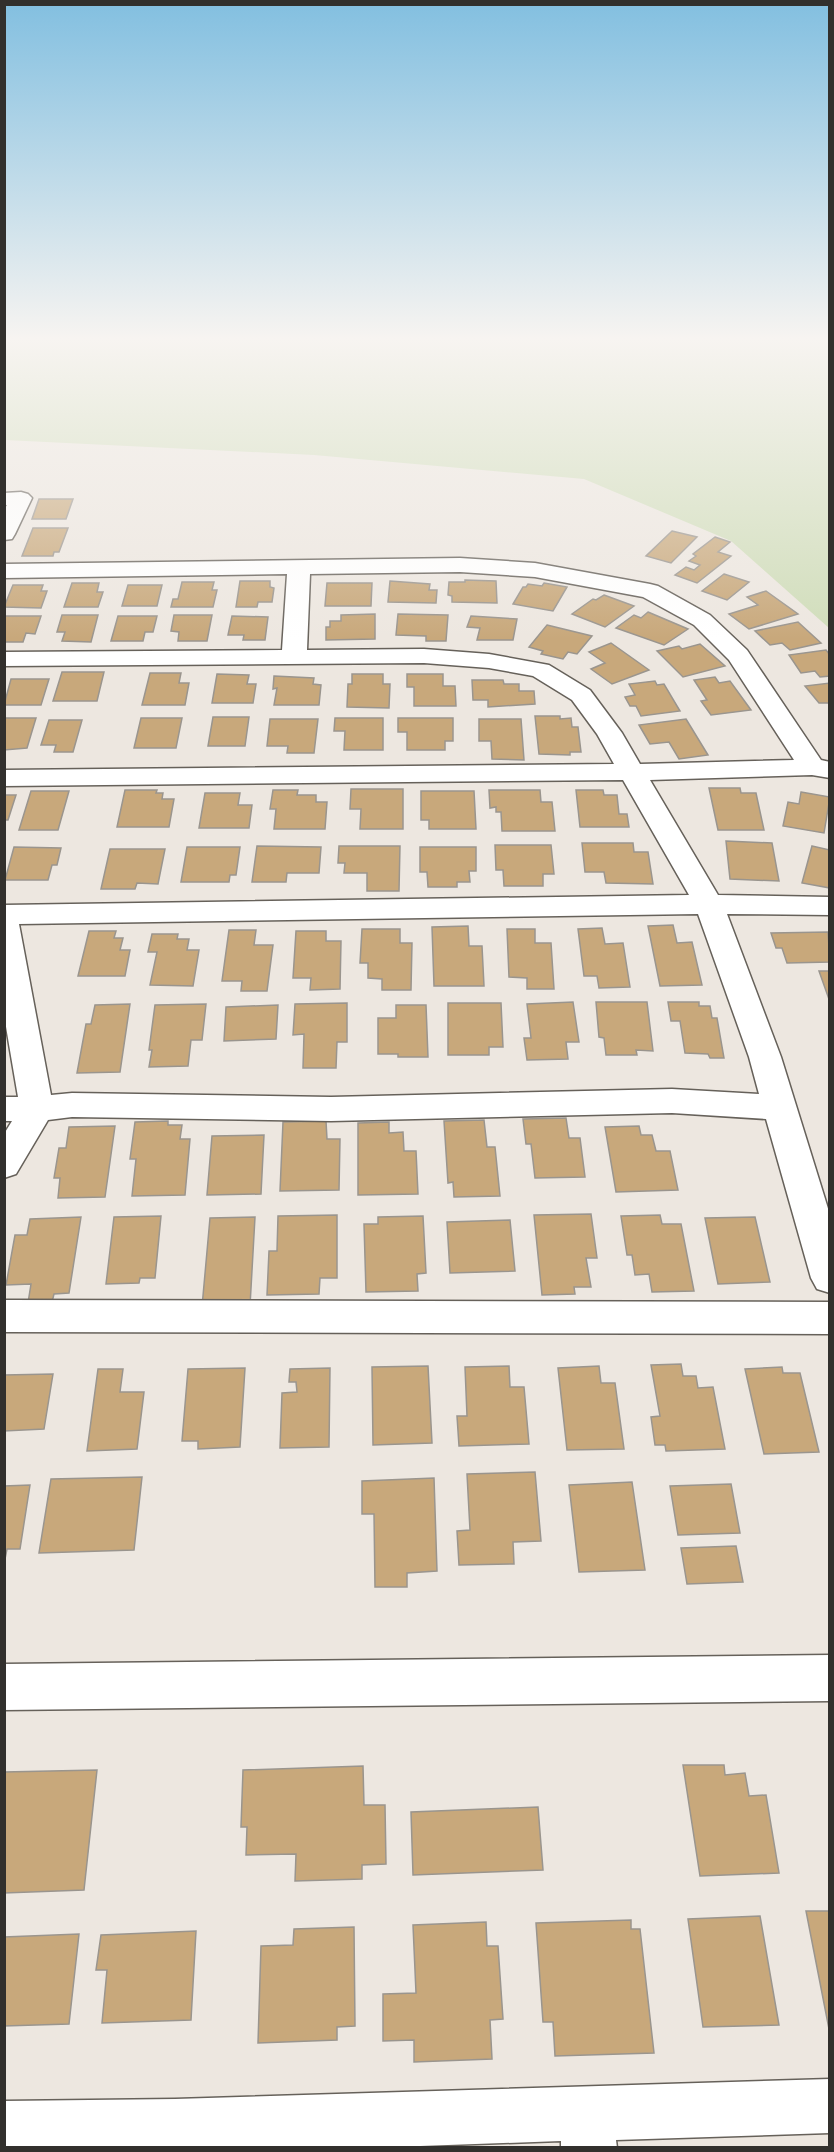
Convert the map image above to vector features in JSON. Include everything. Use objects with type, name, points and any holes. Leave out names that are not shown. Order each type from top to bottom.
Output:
[{"type":"street","points":[[4,499],[21,498],[4,534]]},
{"type":"street","points":[[4,571],[460,565],[535,570],[650,591],[702,620],[738,655],[821,768]]},
{"type":"street","points":[[294,657],[299,567]]},
{"type":"street","points":[[4,659],[424,656],[489,661],[540,670],[581,696],[609,733],[709,904],[765,1057],[830,1278]]},
{"type":"street","points":[[4,778],[821,768]]},
{"type":"street","points":[[4,915],[709,904],[830,906]]},
{"type":"street","points":[[4,923],[21,1109],[4,1165]]},
{"type":"street","points":[[21,1109],[72,1105],[331,1109],[672,1101],[780,1107]]},
{"type":"street","points":[[4,1316],[830,1318]]},
{"type":"street","points":[[4,1687],[830,1678]]},
{"type":"street","points":[[4,2128],[174,2137],[587,2130],[830,2106]]},
{"type":"green space","points":[[829,438],[829,628],[731,541],[584,479],[314,455],[5,440]]},
{"type":"building","points":[[39,499],[73,499],[66,519],[32,519]]},
{"type":"building","points":[[33,528],[68,528],[59,552],[54,552],[53,556],[22,556]]},
{"type":"building","points":[[672,531],[697,537],[671,563],[646,556]]},
{"type":"building","points":[[715,537],[730,542],[718,552],[731,556],[697,583],[675,575],[686,567],[694,570],[700,565],[689,561],[696,556],[693,554]]},
{"type":"building","points":[[724,574],[749,582],[727,600],[702,591]]},
{"type":"building","points":[[465,580],[496,581],[497,603],[452,602],[452,596],[448,595],[449,582],[465,582]]},
{"type":"building","points":[[240,581],[270,581],[270,587],[274,588],[272,602],[258,602],[257,607],[236,607]]},
{"type":"building","points":[[390,581],[430,584],[429,590],[437,590],[436,603],[388,602]]},
{"type":"building","points":[[182,582],[214,582],[212,590],[217,590],[213,607],[171,607],[173,599],[178,599]]},
{"type":"building","points":[[72,583],[99,583],[97,592],[103,592],[98,607],[64,607]]},
{"type":"building","points":[[327,583],[372,583],[371,606],[325,606]]},
{"type":"building","points":[[544,583],[567,587],[553,611],[513,604],[523,587],[528,584],[542,586]]},
{"type":"building","points":[[13,585],[43,585],[41,591],[47,591],[41,608],[4,607]]},
{"type":"building","points":[[128,585],[162,585],[157,606],[122,606]]},
{"type":"building","points":[[766,591],[798,614],[749,629],[729,614],[758,605],[747,597]]},
{"type":"building","points":[[604,595],[634,606],[605,627],[572,614],[593,599],[596,600]]},
{"type":"building","points":[[648,612],[688,629],[664,645],[616,628],[634,615],[641,618]]},
{"type":"building","points":[[375,614],[375,639],[326,640],[326,627],[330,627],[330,621],[341,621],[341,615]]},
{"type":"building","points":[[398,614],[448,615],[446,641],[426,641],[426,636],[396,635]]},
{"type":"building","points":[[62,615],[98,615],[91,642],[62,641],[65,632],[57,632]]},
{"type":"building","points":[[174,615],[212,615],[207,641],[178,641],[179,632],[171,631]]},
{"type":"building","points":[[4,616],[41,616],[35,634],[26,633],[23,642],[4,642]]},
{"type":"building","points":[[118,616],[157,616],[153,632],[145,632],[143,641],[111,641]]},
{"type":"building","points":[[232,616],[268,617],[265,640],[243,640],[244,635],[228,635]]},
{"type":"building","points":[[471,616],[517,619],[513,640],[477,640],[480,628],[467,627]]},
{"type":"building","points":[[798,622],[821,643],[790,650],[782,643],[770,645],[755,631]]},
{"type":"building","points":[[547,625],[592,636],[577,654],[568,652],[563,659],[541,654],[543,651],[529,647]]},
{"type":"building","points":[[611,643],[649,670],[612,684],[591,669],[605,663],[589,652]]},
{"type":"building","points":[[700,644],[725,666],[683,677],[657,651],[679,646],[682,649]]},
{"type":"building","points":[[826,650],[830,655],[830,676],[820,677],[815,671],[801,673],[789,655]]},
{"type":"building","points":[[62,672],[104,672],[97,701],[53,701]]},
{"type":"building","points":[[150,673],[181,673],[179,683],[189,683],[185,705],[142,705]]},
{"type":"building","points":[[217,674],[249,675],[247,684],[256,684],[253,703],[212,703]]},
{"type":"building","points":[[352,674],[383,674],[383,684],[390,684],[389,708],[347,707],[348,684],[352,684]]},
{"type":"building","points":[[407,674],[443,674],[443,686],[455,686],[456,706],[414,706],[414,687],[407,687]]},
{"type":"building","points":[[274,676],[314,678],[313,684],[321,685],[319,705],[274,705],[277,688],[273,689]]},
{"type":"building","points":[[715,677],[719,683],[730,681],[751,710],[711,715],[701,701],[707,700],[694,680]]},
{"type":"building","points":[[11,679],[49,679],[41,705],[4,705]]},
{"type":"building","points":[[472,680],[503,680],[504,684],[519,684],[519,691],[534,691],[535,704],[488,707],[488,700],[473,700]]},
{"type":"building","points":[[655,681],[657,685],[664,684],[680,711],[641,716],[636,706],[630,706],[625,697],[635,695],[629,684]]},
{"type":"building","points":[[830,683],[830,703],[819,703],[805,686]]},
{"type":"building","points":[[535,716],[571,718],[572,727],[578,727],[581,752],[570,752],[570,755],[539,754]]},
{"type":"building","points":[[213,717],[249,717],[245,746],[208,746]]},
{"type":"building","points":[[4,718],[36,718],[27,748],[4,750]]},
{"type":"building","points":[[141,718],[182,718],[176,748],[134,748]]},
{"type":"building","points":[[335,718],[383,718],[383,750],[344,750],[345,731],[334,731]]},
{"type":"building","points":[[398,718],[453,718],[453,741],[445,741],[445,750],[407,750],[407,732],[398,732]]},
{"type":"building","points":[[270,719],[318,719],[314,753],[287,753],[288,746],[267,746]]},
{"type":"building","points":[[479,719],[521,719],[524,760],[492,759],[491,741],[479,741]]},
{"type":"building","points":[[686,719],[708,755],[679,759],[669,742],[650,744],[639,725]]},
{"type":"building","points":[[49,720],[82,720],[73,752],[54,752],[56,745],[41,745]]},
{"type":"building","points":[[709,788],[740,788],[741,793],[756,793],[764,830],[718,830]]},
{"type":"building","points":[[351,789],[403,789],[403,829],[360,829],[361,809],[350,809]]},
{"type":"building","points":[[125,790],[157,790],[156,793],[163,793],[162,799],[174,799],[169,827],[117,827]]},
{"type":"building","points":[[273,790],[298,790],[297,795],[316,795],[316,802],[327,802],[325,829],[274,829],[276,809],[270,809]]},
{"type":"building","points":[[489,790],[540,790],[541,802],[552,802],[555,831],[502,831],[501,812],[496,812],[496,807],[490,808]]},
{"type":"building","points":[[576,790],[603,790],[604,795],[617,795],[619,814],[627,814],[629,827],[580,827]]},
{"type":"building","points":[[31,791],[69,791],[58,830],[19,830]]},
{"type":"building","points":[[421,791],[474,791],[476,829],[429,829],[429,820],[421,820]]},
{"type":"building","points":[[801,792],[830,797],[824,833],[783,826],[788,802],[799,804]]},
{"type":"building","points":[[205,793],[240,793],[238,805],[252,805],[249,828],[199,828]]},
{"type":"building","points":[[4,795],[16,795],[8,820],[4,820]]},
{"type":"building","points":[[726,841],[772,843],[779,881],[730,879]]},
{"type":"building","points":[[582,843],[633,843],[634,852],[648,852],[653,884],[606,883],[604,872],[585,872]]},
{"type":"building","points":[[495,845],[551,845],[554,874],[543,874],[543,886],[504,886],[503,870],[496,870]]},
{"type":"building","points":[[257,846],[321,847],[319,873],[287,873],[286,882],[252,882]]},
{"type":"building","points":[[339,846],[400,846],[399,891],[367,891],[367,873],[344,873],[345,863],[338,863]]},
{"type":"building","points":[[812,846],[830,850],[830,888],[802,883]]},
{"type":"building","points":[[14,847],[61,848],[57,865],[52,865],[48,880],[5,880]]},
{"type":"building","points":[[187,847],[240,847],[236,875],[230,875],[229,882],[181,882]]},
{"type":"building","points":[[420,847],[476,847],[476,871],[469,871],[470,882],[457,882],[457,887],[428,887],[427,872],[420,872]]},
{"type":"building","points":[[110,849],[165,849],[158,884],[137,883],[135,889],[101,889]]},
{"type":"building","points":[[673,925],[677,943],[692,942],[702,985],[660,986],[648,926]]},
{"type":"building","points":[[468,926],[469,946],[482,946],[484,986],[434,986],[432,927]]},
{"type":"building","points":[[602,928],[605,944],[623,943],[630,987],[599,988],[597,976],[584,976],[578,929]]},
{"type":"building","points":[[362,929],[400,929],[400,943],[412,943],[411,990],[382,990],[382,979],[368,978],[368,963],[360,963]]},
{"type":"building","points":[[507,929],[535,929],[535,943],[551,943],[554,989],[527,989],[527,978],[509,977]]},
{"type":"building","points":[[229,930],[256,930],[254,945],[273,945],[267,991],[241,991],[242,981],[222,981]]},
{"type":"building","points":[[89,931],[116,931],[114,938],[123,938],[120,950],[130,950],[125,976],[78,976]]},
{"type":"building","points":[[296,931],[326,931],[326,941],[341,941],[340,989],[310,990],[311,978],[293,978]]},
{"type":"building","points":[[828,932],[830,962],[787,963],[782,948],[776,948],[771,933]]},
{"type":"building","points":[[152,934],[178,934],[177,939],[189,939],[187,950],[199,950],[193,986],[150,985],[157,952],[148,952]]},
{"type":"building","points":[[819,971],[830,971],[830,1002]]},
{"type":"building","points":[[573,1002],[579,1042],[566,1042],[568,1059],[527,1060],[524,1038],[531,1038],[527,1004]]},
{"type":"building","points":[[596,1002],[647,1002],[653,1051],[636,1050],[637,1055],[606,1055],[604,1038],[599,1037]]},
{"type":"building","points":[[668,1002],[699,1002],[699,1006],[710,1006],[712,1018],[717,1018],[724,1058],[710,1058],[708,1054],[685,1053],[680,1021],[671,1021]]},
{"type":"building","points":[[347,1003],[347,1042],[337,1042],[336,1068],[303,1068],[304,1034],[293,1035],[295,1004]]},
{"type":"building","points":[[448,1003],[501,1003],[503,1047],[489,1047],[489,1055],[448,1055]]},
{"type":"building","points":[[130,1004],[120,1072],[77,1073],[86,1024],[91,1024],[95,1005]]},
{"type":"building","points":[[206,1004],[202,1040],[191,1040],[188,1066],[149,1067],[155,1005]]},
{"type":"building","points":[[278,1005],[276,1039],[224,1041],[226,1007]]},
{"type":"building","points":[[396,1005],[426,1005],[428,1057],[378,1054],[378,1018],[396,1018]]},
{"type":"building","points":[[566,1118],[569,1138],[580,1138],[585,1177],[535,1178],[531,1144],[526,1144],[523,1119]]},
{"type":"building","points":[[484,1120],[487,1147],[495,1147],[500,1196],[454,1197],[453,1182],[448,1183],[444,1121]]},
{"type":"building","points":[[168,1121],[168,1125],[182,1125],[180,1139],[190,1139],[185,1195],[132,1196],[136,1159],[130,1159],[135,1122]]},
{"type":"building","points":[[326,1121],[327,1139],[340,1139],[339,1190],[280,1191],[283,1122]]},
{"type":"building","points":[[389,1122],[389,1133],[403,1132],[404,1151],[416,1151],[418,1194],[358,1195],[358,1123]]},
{"type":"building","points":[[115,1126],[105,1197],[58,1198],[60,1178],[54,1178],[59,1148],[66,1148],[69,1127]]},
{"type":"building","points":[[639,1126],[641,1135],[652,1135],[656,1151],[670,1151],[678,1190],[616,1192],[605,1127]]},
{"type":"building","points":[[264,1135],[261,1194],[207,1195],[212,1136]]},
{"type":"building","points":[[591,1214],[597,1258],[586,1258],[591,1287],[574,1287],[575,1294],[542,1295],[534,1215]]},
{"type":"building","points":[[337,1215],[337,1278],[320,1278],[319,1294],[267,1295],[269,1251],[277,1251],[278,1216]]},
{"type":"building","points":[[660,1215],[662,1224],[681,1224],[694,1291],[652,1292],[649,1274],[635,1275],[632,1255],[627,1255],[621,1216]]},
{"type":"building","points":[[161,1216],[155,1278],[140,1278],[139,1283],[106,1284],[114,1217]]},
{"type":"building","points":[[423,1216],[426,1273],[417,1274],[418,1291],[366,1292],[364,1224],[378,1224],[378,1217]]},
{"type":"building","points":[[81,1217],[69,1293],[54,1294],[52,1302],[28,1303],[31,1284],[6,1285],[15,1235],[27,1235],[30,1219]]},
{"type":"building","points":[[255,1217],[250,1306],[202,1307],[210,1218]]},
{"type":"building","points":[[755,1217],[770,1282],[718,1284],[705,1218]]},
{"type":"building","points":[[510,1220],[515,1271],[450,1273],[447,1222]]},
{"type":"building","points":[[681,1364],[683,1376],[696,1376],[698,1388],[713,1387],[725,1449],[666,1451],[665,1445],[655,1445],[651,1417],[660,1416],[651,1365]]},
{"type":"building","points":[[428,1366],[432,1443],[373,1445],[372,1367]]},
{"type":"building","points":[[509,1366],[510,1387],[524,1387],[529,1444],[459,1446],[457,1416],[467,1416],[465,1367]]},
{"type":"building","points":[[599,1366],[601,1383],[615,1383],[624,1449],[567,1450],[558,1368]]},
{"type":"building","points":[[782,1367],[783,1373],[800,1373],[819,1452],[764,1454],[745,1369]]},
{"type":"building","points":[[245,1368],[240,1447],[198,1449],[198,1441],[182,1441],[188,1369]]},
{"type":"building","points":[[330,1368],[329,1447],[280,1448],[282,1393],[297,1392],[296,1382],[289,1382],[290,1369]]},
{"type":"building","points":[[98,1369],[123,1369],[120,1392],[144,1392],[137,1449],[87,1451]]},
{"type":"building","points":[[53,1374],[44,1429],[4,1431],[4,1375]]},
{"type":"building","points":[[535,1472],[541,1541],[513,1542],[514,1564],[459,1565],[457,1531],[470,1530],[467,1474]]},
{"type":"building","points":[[142,1477],[134,1550],[39,1553],[51,1479]]},
{"type":"building","points":[[434,1478],[437,1571],[407,1573],[407,1587],[375,1587],[374,1514],[362,1514],[362,1481]]},
{"type":"building","points":[[632,1482],[645,1570],[579,1572],[569,1485]]},
{"type":"building","points":[[731,1484],[740,1533],[678,1535],[670,1486]]},
{"type":"building","points":[[30,1485],[20,1549],[7,1549],[4,1564],[4,1486]]},
{"type":"building","points":[[736,1546],[743,1582],[687,1584],[681,1548]]},
{"type":"building","points":[[683,1765],[724,1765],[725,1775],[745,1773],[749,1796],[766,1795],[779,1873],[700,1876]]},
{"type":"building","points":[[363,1766],[364,1805],[385,1805],[386,1864],[362,1865],[362,1879],[295,1881],[296,1854],[246,1855],[247,1827],[241,1827],[243,1770]]},
{"type":"building","points":[[97,1770],[84,1890],[4,1893],[4,1772]]},
{"type":"building","points":[[538,1807],[543,1870],[413,1875],[411,1812]]},
{"type":"building","points":[[806,1911],[830,1911],[830,2029],[829,2029]]},
{"type":"building","points":[[760,1916],[779,2025],[703,2027],[688,1919]]},
{"type":"building","points":[[631,1920],[631,1929],[640,1929],[654,2053],[555,2056],[553,2022],[543,2022],[536,1923]]},
{"type":"building","points":[[486,1922],[487,1946],[498,1946],[503,2019],[490,2020],[492,2059],[414,2062],[414,2040],[383,2041],[383,1994],[416,1993],[413,1925]]},
{"type":"building","points":[[354,1927],[355,2026],[337,2027],[337,2040],[258,2043],[261,1946],[293,1945],[294,1929]]},
{"type":"building","points":[[196,1931],[191,2020],[102,2023],[107,1970],[96,1970],[101,1935]]},
{"type":"building","points":[[79,1934],[69,2024],[4,2026],[4,1937]]}]
